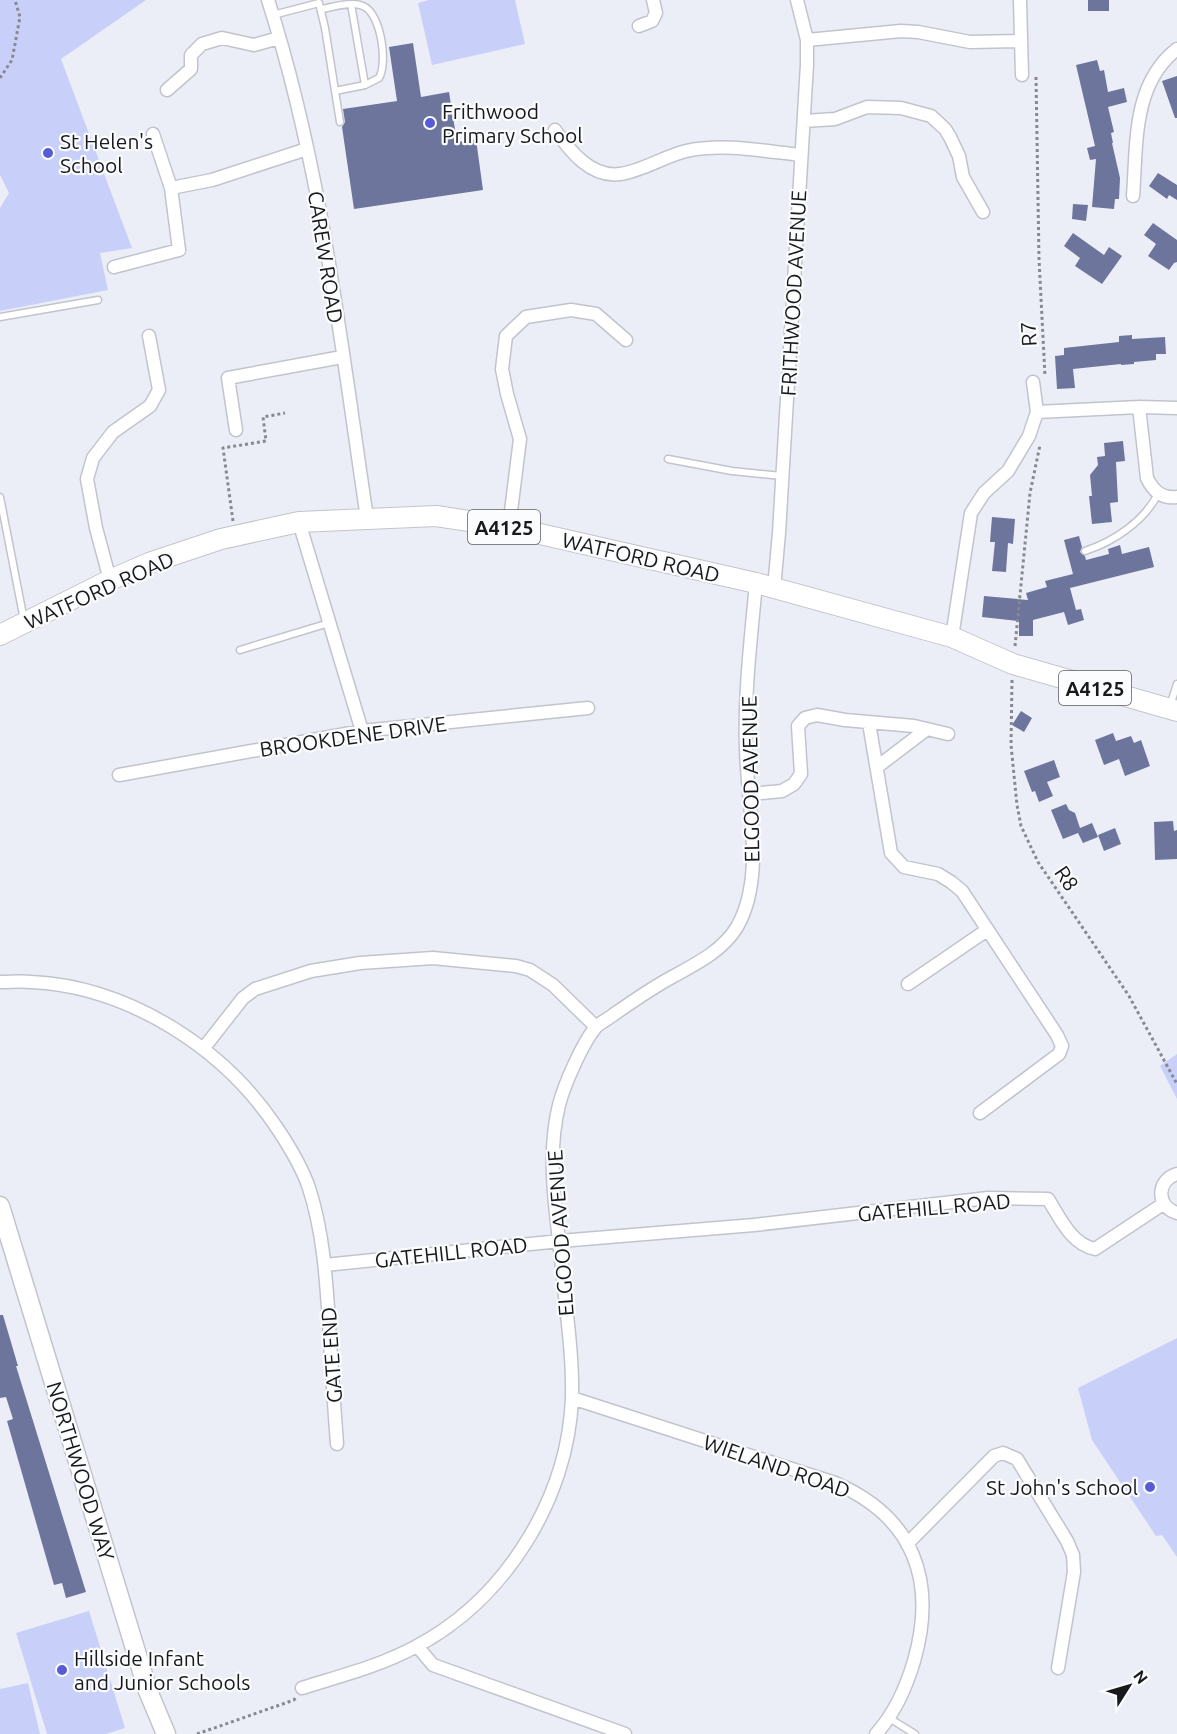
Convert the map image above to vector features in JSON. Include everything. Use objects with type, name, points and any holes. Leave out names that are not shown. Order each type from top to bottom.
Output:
[{"type":"main road","name":"WATFORD ROAD","points":[[0,635],[149,563],[236,536],[299,522],[436,516],[508,527],[765,585],[952,637],[1013,664],[1173,710]]},
{"type":"street","name":"CAREW ROAD","points":[[268,0],[293,84],[323,226],[367,518]]},
{"type":"street","points":[[639,26],[652,21],[656,13],[653,0]]},
{"type":"street","name":"FRITHWOOD AVENUE","points":[[765,585],[783,476],[804,121],[807,40],[797,0]]},
{"type":"street","points":[[1020,0],[1022,75]]},
{"type":"street","points":[[807,40],[901,31],[970,42],[1022,40]]},
{"type":"street","points":[[168,90],[191,69],[191,55],[202,44],[222,38],[254,45],[279,38]]},
{"type":"street","points":[[1132,196],[1140,111],[1144,95],[1157,69],[1177,49]]},
{"type":"street","points":[[804,121],[825,121],[874,106],[902,108],[931,117],[950,136],[959,156],[963,177],[983,213]]},
{"type":"street","points":[[555,130],[570,152],[598,172],[621,174],[686,151],[731,147],[801,155]]},
{"type":"street","points":[[114,267],[179,250],[171,188],[153,134]]},
{"type":"street","points":[[171,188],[212,180],[307,148]]},
{"type":"street","points":[[508,527],[520,439],[502,369],[506,336],[526,317],[572,309],[596,314],[626,340]]},
{"type":"street","points":[[110,580],[96,528],[87,479],[93,458],[113,432],[150,406],[159,390],[149,336]]},
{"type":"street","points":[[236,430],[228,378],[342,357]]},
{"type":"street","points":[[952,637],[971,513],[984,494],[1008,471],[1042,412],[1039,382]]},
{"type":"street","points":[[1042,412],[1139,407],[1177,408]]},
{"type":"street","points":[[1139,407],[1147,478],[1158,494],[1171,498],[1177,496]]},
{"type":"street","points":[[299,522],[362,731]]},
{"type":"street","name":"ELGOOD AVENUE","points":[[302,1689],[390,1659],[442,1630],[479,1600],[496,1582],[525,1544],[544,1508],[559,1471],[568,1433],[572,1398],[554,1193],[553,1144],[559,1105],[572,1070],[596,1027],[648,990],[699,962],[727,941],[738,925],[746,905],[753,872],[746,749],[749,668],[765,585]]},
{"type":"street","name":"BROOKDENE DRIVE","points":[[119,775],[362,731],[588,708]]},
{"type":"street","points":[[750,794],[782,791],[794,784],[801,774],[798,726],[805,718],[817,715],[869,723],[914,726],[948,734]]},
{"type":"street","points":[[869,723],[891,853],[904,867],[938,874],[962,891],[1062,1046],[1059,1054],[980,1113]]},
{"type":"street","points":[[876,767],[927,729]]},
{"type":"street","points":[[908,984],[987,930]]},
{"type":"street","points":[[203,1049],[243,998],[255,989],[310,971],[360,963],[433,958],[516,966],[530,970],[553,985],[596,1027]]},
{"type":"street","points":[[0,982],[58,985],[109,998],[156,1019],[203,1049],[239,1081],[286,1141],[309,1187],[325,1265]]},
{"type":"street","points":[[1177,1174],[1172,1175],[1163,1185],[1161,1197],[1163,1204],[1177,1213]]},
{"type":"street","name":"GATEHILL ROAD","points":[[325,1265],[560,1241],[754,1225],[988,1198],[1048,1199],[1071,1235],[1084,1246],[1095,1249],[1163,1204]]},
{"type":"street","name":"NORTHWOOD WAY","points":[[0,1206],[148,1691],[165,1734]]},
{"type":"street","name":"GATE END","points":[[325,1265],[337,1444]]},
{"type":"street","name":"WIELAND ROAD","points":[[572,1398],[835,1483],[857,1493],[883,1512],[894,1524],[907,1544],[919,1573],[923,1623],[921,1639],[906,1688],[889,1718],[876,1734]]},
{"type":"street","points":[[907,1544],[994,1456],[1003,1453],[1017,1459],[1067,1541],[1073,1555],[1074,1572],[1058,1668]]},
{"type":"street","points":[[417,1646],[433,1665],[625,1734]]},
{"type":"lane","points":[[273,15],[320,3],[340,122]]},
{"type":"lane","points":[[322,9],[351,4],[363,5],[371,10],[378,25],[384,65],[379,78],[365,85],[335,91]]},
{"type":"lane","points":[[351,4],[365,85]]},
{"type":"lane","points":[[0,317],[98,300]]},
{"type":"lane","points":[[668,459],[732,471],[783,476]]},
{"type":"lane","points":[[1085,551],[1121,533],[1143,516],[1152,506],[1158,494]]},
{"type":"lane","points":[[0,496],[24,623]]},
{"type":"lane","points":[[240,650],[329,623]]},
{"type":"lane","points":[[1173,710],[1177,684]]},
{"type":"lane","points":[[889,1718],[915,1734]]},
{"type":"path","points":[[0,78],[12,60],[20,17],[15,0]]},
{"type":"path","name":"R7","points":[[1036,69],[1039,382]]},
{"type":"path","points":[[1013,664],[1030,493],[1042,412]]},
{"type":"path","points":[[236,536],[223,448],[266,441],[263,417],[285,413]]},
{"type":"path","name":"R8","points":[[1013,664],[1011,745],[1021,826],[1038,862],[1129,996],[1177,1084]]},
{"type":"path","points":[[197,1734],[294,1700],[302,1689]]},
{"type":"shaded area","name":"St Helen's School","points":[[0,0],[146,0],[61,59],[132,248],[100,253],[108,290],[0,311],[0,208],[9,193],[0,175]]},
{"type":"shaded area","points":[[429,0],[515,0],[525,44],[432,65],[418,3]]},
{"type":"shaded area","points":[[1177,1054],[1177,1099],[1160,1066]]},
{"type":"shaded area","name":"St John's School","points":[[1177,1338],[1177,1557],[1162,1535],[1156,1536],[1092,1440],[1078,1388]]},
{"type":"shaded area","points":[[89,1611],[125,1728],[106,1734],[47,1734],[16,1633]]},
{"type":"shaded area","points":[[28,1683],[40,1734],[0,1734],[0,1689]]},
{"type":"building","points":[[1088,0],[1109,0],[1109,11],[1088,11]]},
{"type":"building","points":[[413,43],[421,97],[449,92],[457,142],[476,139],[483,190],[354,209],[342,127],[345,122],[343,109],[397,101],[389,47]]},
{"type":"building","points":[[1097,60],[1100,71],[1104,70],[1108,92],[1124,88],[1127,102],[1108,107],[1114,132],[1111,133],[1112,143],[1120,178],[1119,199],[1115,199],[1114,209],[1092,207],[1096,159],[1090,160],[1087,148],[1095,146],[1076,65]]},
{"type":"building","points":[[1177,76],[1177,118],[1175,118],[1162,81]]},
{"type":"building","points":[[1158,173],[1177,185],[1177,200],[1169,195],[1167,199],[1149,186]]},
{"type":"building","points":[[1073,204],[1088,205],[1086,221],[1072,219]]},
{"type":"building","points":[[1153,223],[1177,240],[1177,262],[1169,270],[1148,256],[1156,244],[1144,235]]},
{"type":"building","points":[[1073,233],[1104,255],[1109,247],[1122,256],[1102,284],[1075,266],[1080,258],[1064,246]]},
{"type":"building","points":[[1132,335],[1132,339],[1165,337],[1166,354],[1156,354],[1156,360],[1134,362],[1134,364],[1073,369],[1075,388],[1057,389],[1055,356],[1064,355],[1064,348],[1119,342],[1119,336]]},
{"type":"building","points":[[1123,441],[1125,461],[1116,462],[1118,502],[1110,503],[1112,522],[1092,524],[1089,496],[1092,496],[1090,475],[1098,465],[1097,457],[1105,456],[1104,443]]},
{"type":"building","points":[[992,517],[1015,519],[1013,544],[1008,543],[1006,572],[992,571],[995,542],[990,542]]},
{"type":"building","points":[[1079,536],[1082,547],[1080,552],[1086,560],[1109,554],[1108,549],[1120,545],[1122,554],[1149,547],[1154,567],[1070,588],[1076,610],[1081,609],[1084,620],[1068,625],[1064,612],[1033,620],[1033,636],[1019,636],[1019,621],[982,617],[984,596],[1028,600],[1026,593],[1047,587],[1045,581],[1073,574],[1064,540]]},
{"type":"building","points":[[1021,711],[1032,718],[1024,732],[1012,725]]},
{"type":"building","points":[[1113,733],[1116,741],[1131,736],[1134,743],[1141,740],[1150,766],[1125,776],[1119,759],[1104,765],[1095,740]]},
{"type":"building","points":[[1054,760],[1060,777],[1047,782],[1053,796],[1039,802],[1035,791],[1032,792],[1024,771]]},
{"type":"building","points":[[1066,804],[1069,810],[1075,813],[1080,828],[1092,823],[1098,837],[1083,843],[1078,833],[1063,839],[1051,810]]},
{"type":"building","points":[[1173,821],[1174,831],[1177,830],[1177,859],[1155,860],[1154,822]]},
{"type":"building","points":[[1115,828],[1121,844],[1104,851],[1098,835]]},
{"type":"building","points":[[0,1315],[3,1315],[18,1366],[16,1366],[86,1592],[66,1598],[62,1583],[54,1585],[7,1421],[13,1419],[6,1397],[0,1398]]},
{"type":"place","name":"Frithwood Primary School","points":[[430,123]]},
{"type":"place","name":"St Helen's School","points":[[48,153]]},
{"type":"place","name":"St John's School","points":[[1150,1487]]},
{"type":"place","name":"Hillside Infant and Junior Schools","points":[[62,1670]]}]
